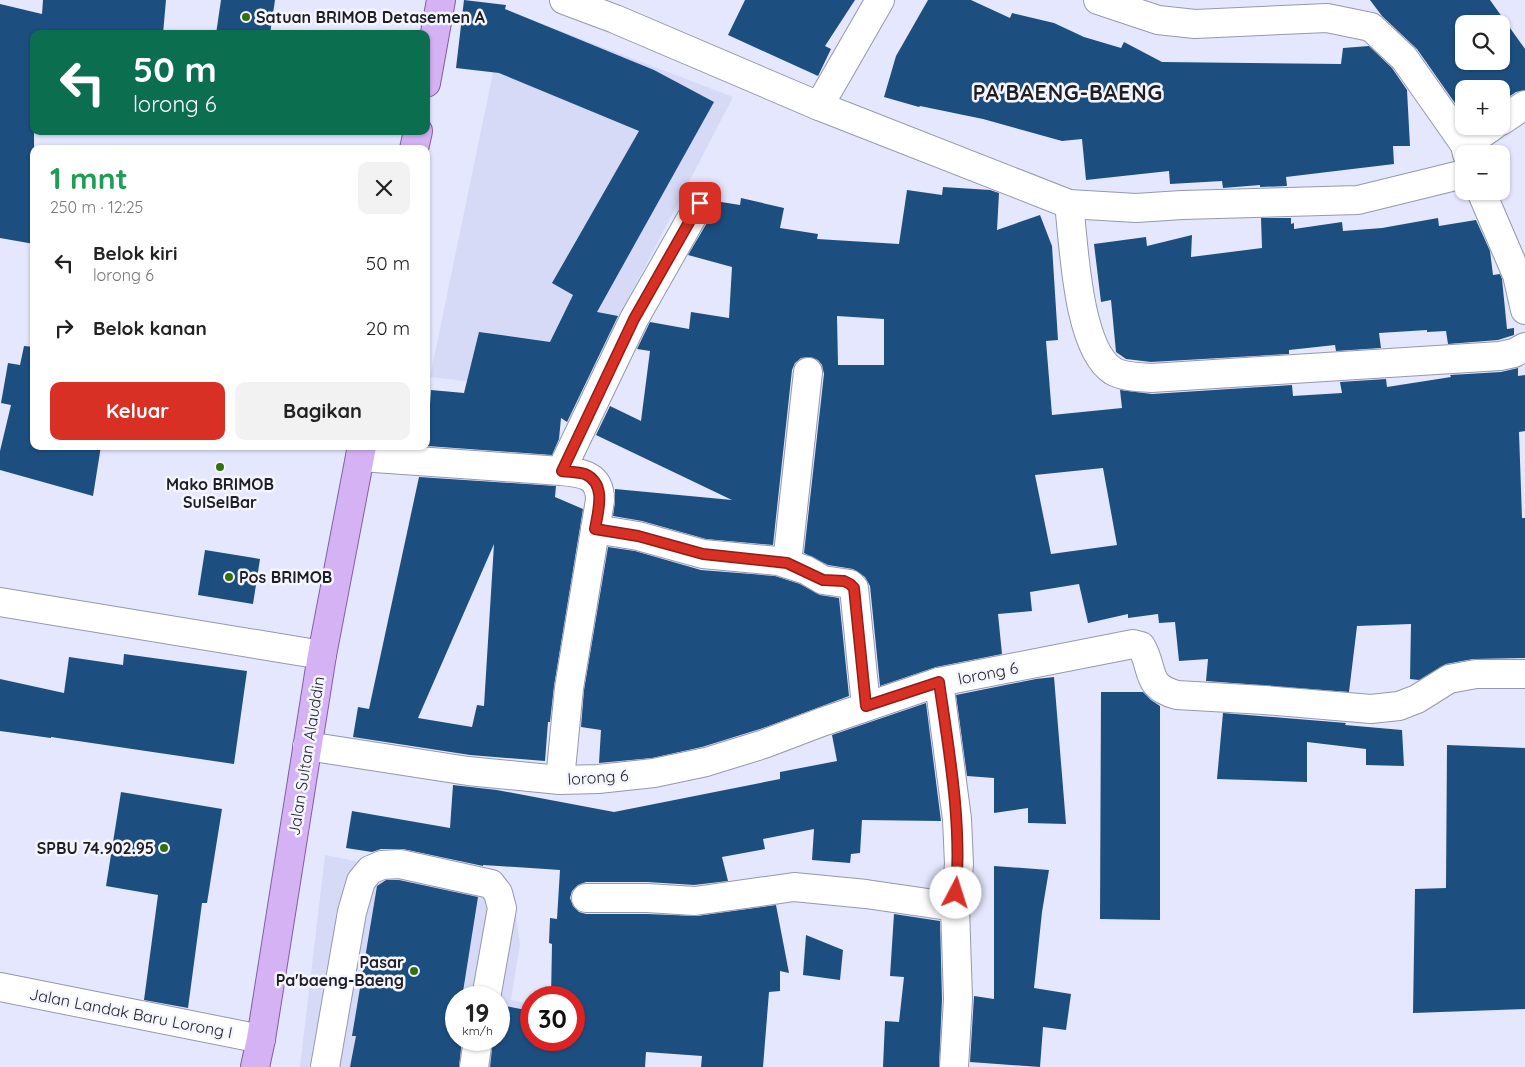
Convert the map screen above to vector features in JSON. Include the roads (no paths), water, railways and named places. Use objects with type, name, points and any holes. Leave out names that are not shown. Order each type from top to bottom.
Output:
[{"type":"main road","points":[[430,61],[441,0]]},
{"type":"main road","name":"Jalan Sultan Alauddin","points":[[255,1067],[322,656],[361,452]]},
{"type":"street","points":[[564,0],[615,19],[819,106],[1069,204],[1136,208],[1358,200],[1455,176]]},
{"type":"street","points":[[819,106],[880,0]]},
{"type":"street","points":[[1108,1],[1158,20],[1195,24],[1326,18],[1371,27],[1404,58],[1463,145]]},
{"type":"street","points":[[1510,115],[1525,105]]},
{"type":"street","points":[[1471,145],[1482,135]]},
{"type":"street","points":[[1485,200],[1516,275],[1525,310]]},
{"type":"street","points":[[562,471],[634,319],[700,203]]},
{"type":"street","points":[[1069,204],[1080,301],[1100,360],[1114,371],[1151,378],[1500,356],[1514,353],[1525,347]]},
{"type":"street","points":[[787,563],[808,372]]},
{"type":"street","points":[[361,452],[584,474],[591,478],[596,485],[600,493],[569,688],[560,780]]},
{"type":"street","points":[[595,529],[638,536],[703,554],[787,563],[823,580],[844,581],[850,584],[854,588],[866,706]]},
{"type":"street","points":[[0,602],[322,656]]},
{"type":"street","name":"lorong 6","points":[[307,746],[468,771],[560,780],[598,779],[654,773],[706,762],[764,744],[866,706],[939,682],[1133,644],[1142,646],[1153,681],[1163,692],[1177,695],[1371,709],[1398,706],[1417,699],[1449,679],[1476,674],[1525,674]]},
{"type":"street","points":[[939,682],[957,818],[958,864],[955,907],[958,1000],[954,1067]]},
{"type":"street","points":[[325,1067],[352,912],[361,881],[370,870],[382,865],[400,864],[491,884],[498,893],[502,908],[488,986]]},
{"type":"street","points":[[586,898],[647,898],[695,901],[794,888],[866,894],[955,907]]},
{"type":"street","name":"Jalan Landak Baru Lorong I","points":[[0,987],[261,1039]]},
{"type":"street","points":[[474,1067],[476,1051]]},
{"type":"place","name":"Satuan BRIMOB Detasemen A","points":[[246,17]]},
{"type":"place","name":"Mako BRIMOB SulSelBar","points":[[220,467]]},
{"type":"place","name":"Pos BRIMOB","points":[[229,577]]},
{"type":"place","name":"SPBU 74.902.95","points":[[164,848]]},
{"type":"place","name":"Pasar Paʼbaeng-Baeng","points":[[414,971]]},
{"type":"district","name":"PA'BAENG-BAENG","points":[[1068,93]]}]
